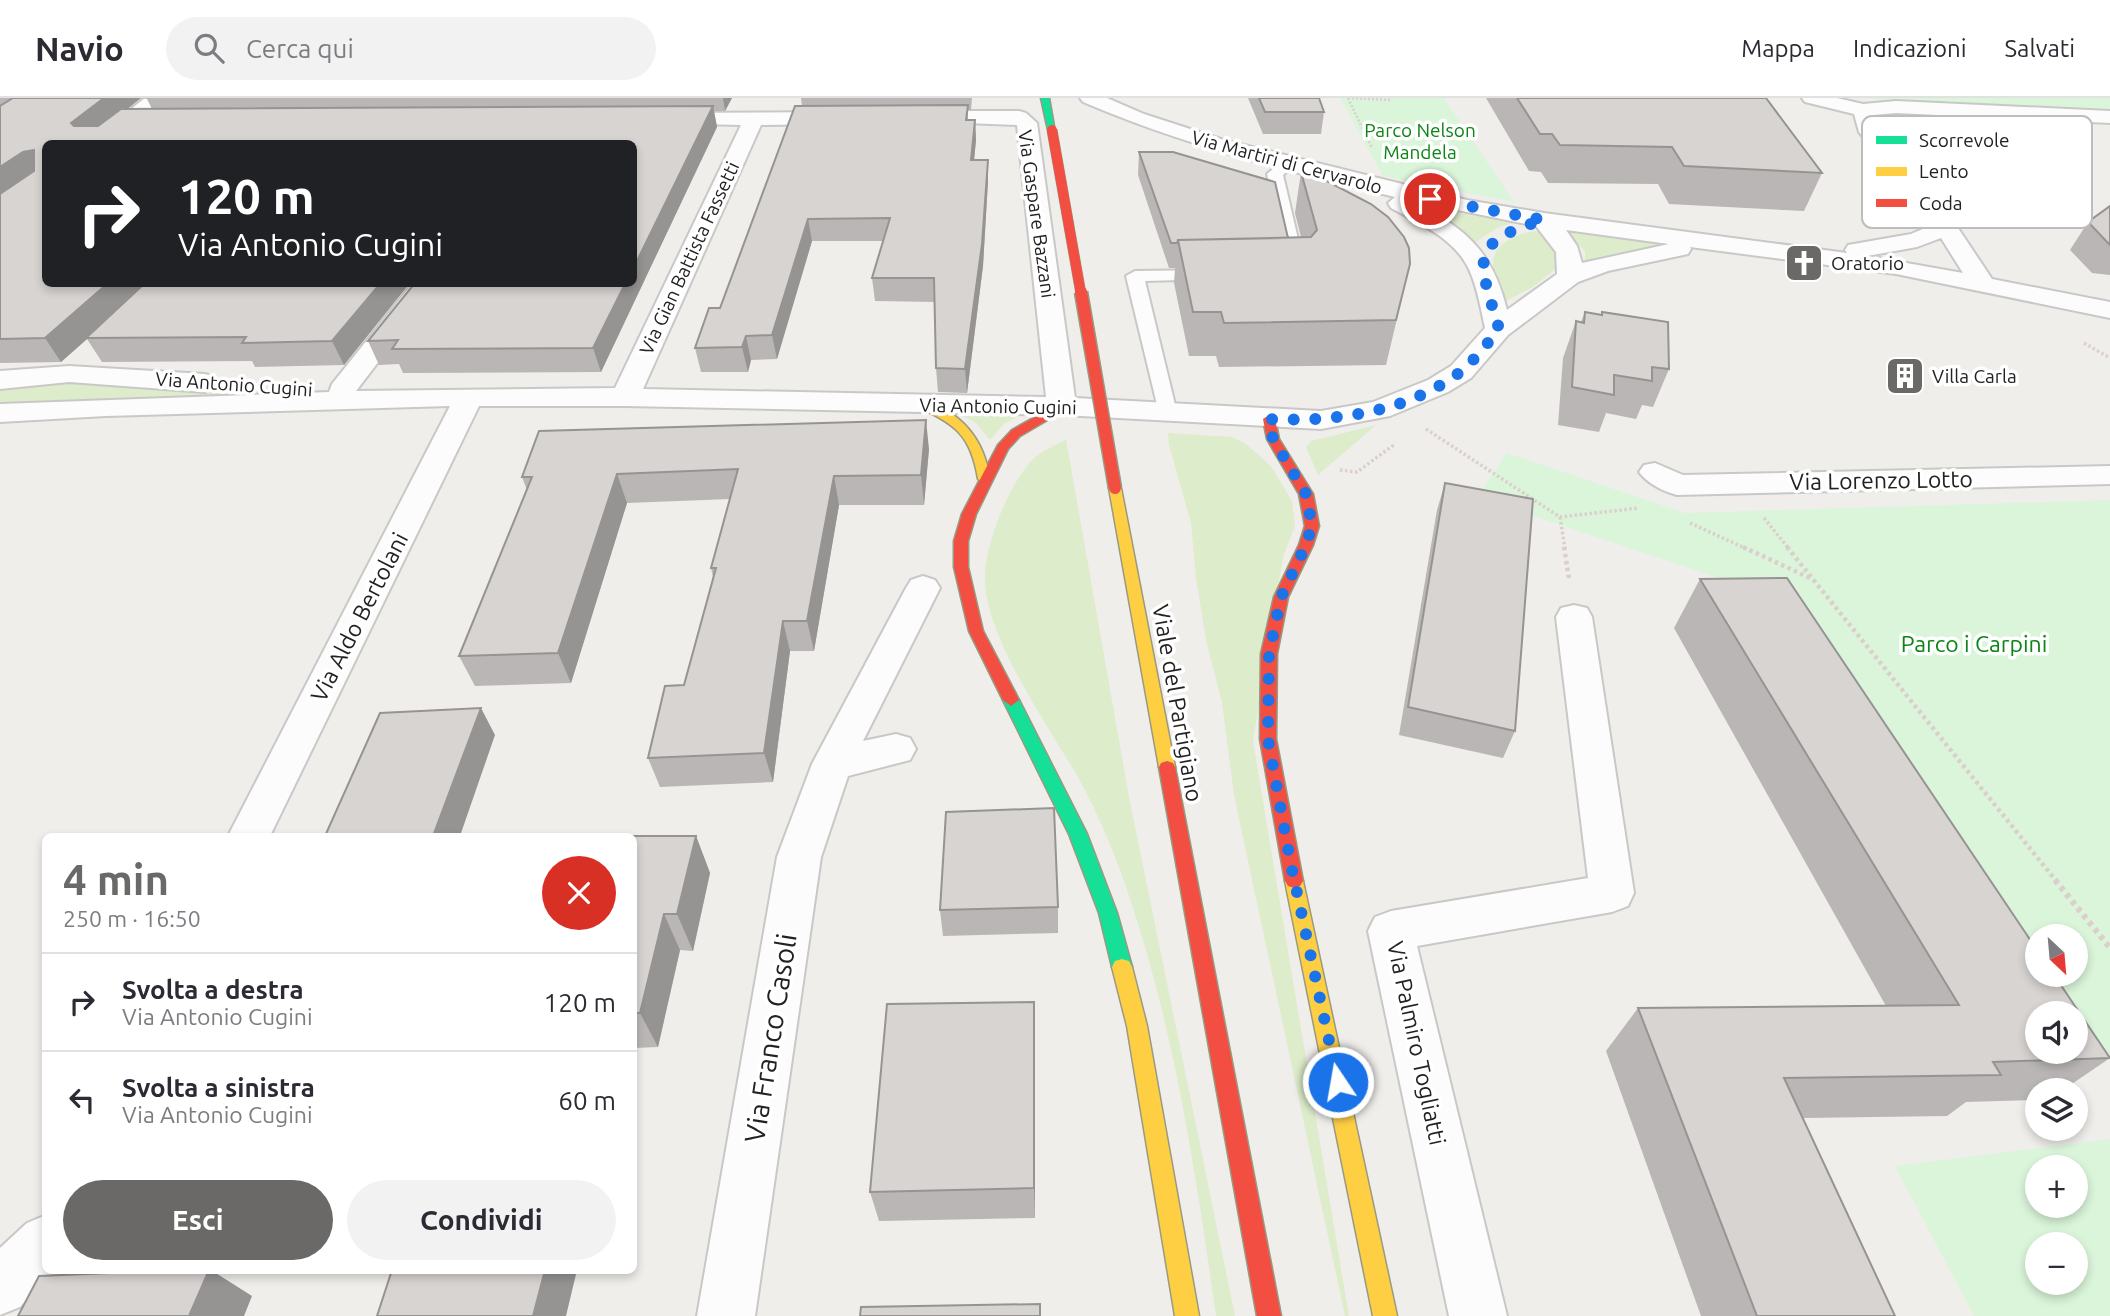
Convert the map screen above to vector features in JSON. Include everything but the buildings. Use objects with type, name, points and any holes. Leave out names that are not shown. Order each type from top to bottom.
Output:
[{"type":"main road","name":"Viale del Partigiano","points":[[1045,98],[1269,1316]]},
{"type":"main road","points":[[925,405],[957,422],[976,439],[983,455],[984,479]]},
{"type":"main road","points":[[1062,406],[1016,433],[1002,448],[984,479],[969,514],[961,541],[961,567],[976,631],[1078,834],[1108,913],[1138,1026],[1187,1316]]},
{"type":"main road","points":[[1269,419],[1273,439],[1306,494],[1312,526],[1306,545],[1281,597],[1271,643],[1267,696],[1268,739],[1291,865],[1385,1316]]},
{"type":"street","points":[[102,140],[158,98]]},
{"type":"street","name":"Via Martiri di Cervarolo","points":[[1090,98],[1149,122],[1288,163],[1456,205],[1544,220],[1782,250],[1982,282],[2110,310]]},
{"type":"street","points":[[1812,98],[1863,110],[1896,107],[2089,116]]},
{"type":"street","points":[[1863,110],[1864,116]]},
{"type":"street","points":[[2092,116],[2110,117]]},
{"type":"street","name":"Via Gaspare Bazzani","points":[[893,118],[1019,117],[1027,123],[1062,406]]},
{"type":"street","name":"Via Gian Battista Fassetti","points":[[625,397],[754,118]]},
{"type":"street","points":[[647,119],[865,118]]},
{"type":"street","points":[[128,121],[170,120]]},
{"type":"street","points":[[1364,183],[1438,225],[1464,245],[1482,269]]},
{"type":"street","points":[[1499,329],[1482,269],[1483,255],[1499,237],[1544,220],[1568,250],[1572,264],[1569,276]]},
{"type":"street","points":[[1782,250],[1846,251],[1886,247],[1917,240],[1944,228]]},
{"type":"street","points":[[1947,228],[1982,282]]},
{"type":"street","name":"Via Antonio Cugini","points":[[0,413],[106,407],[469,397],[625,397],[1062,406],[1321,420],[1353,416],[1390,406],[1438,386],[1461,372],[1499,329],[1569,276],[1634,257],[1722,243]]},
{"type":"street","points":[[342,390],[423,287]]},
{"type":"street","points":[[69,374],[97,348]]},
{"type":"street","name":"Via Antonio Cugini","points":[[0,380],[69,374],[302,390],[469,397]]},
{"type":"street","name":"Via Aldo Bertolani","points":[[251,833],[469,397]]},
{"type":"street","name":"Via Lorenzo Lotto","points":[[1666,478],[1735,483],[2110,475]]},
{"type":"street","name":"Via Franco Casoli","points":[[726,1316],[799,857],[832,764],[923,587]]},
{"type":"street","name":"Via Palmiro Togliatti","points":[[1478,1316],[1391,931],[1612,892],[1574,617]]},
{"type":"street","points":[[832,764],[896,749]]},
{"type":"street","points":[[0,1287],[42,1246]]},
{"type":"lane","points":[[1284,273],[1298,273],[1275,174],[1288,163]]},
{"type":"lane","points":[[1167,413],[1135,276],[1230,274]]},
{"type":"path","points":[[1348,98],[1391,100]]},
{"type":"path","points":[[1390,406],[1560,517],[1655,506],[1812,579]]},
{"type":"path","points":[[1655,506],[1666,478]]},
{"type":"path","points":[[1735,483],[2110,948]]},
{"type":"path","points":[[1560,517],[1574,617]]},
{"type":"green space","name":"Parco Nelson Mandela","points":[[1340,98],[1444,98],[1514,202],[1383,176]]},
{"type":"green space","points":[[1870,98],[2110,98],[2110,109],[1880,100]]},
{"type":"green space","points":[[1423,206],[1513,223],[1497,228],[1474,243],[1470,236]]},
{"type":"green space","points":[[1563,230],[1672,244],[1616,254],[1585,263],[1585,251]]},
{"type":"green space","points":[[1535,231],[1550,239],[1560,265],[1533,287],[1504,302],[1494,272],[1494,256],[1508,240]]},
{"type":"green space","points":[[134,377],[302,390],[469,397],[0,413],[0,380]]},
{"type":"green space","points":[[957,413],[1023,414],[1005,423],[990,440],[976,423]]},
{"type":"green space","points":[[1376,425],[1318,475],[1306,447],[1311,441]]},
{"type":"green space","points":[[1168,433],[1232,437],[1246,444],[1271,466],[1292,501],[1295,526],[1283,557],[1253,741],[1349,1316],[1345,1316],[1234,795],[1222,703],[1206,640],[1196,578],[1191,523]]},
{"type":"green space","points":[[1066,439],[1129,797],[1235,1316],[1216,1316],[1192,1157],[1171,1051],[1145,947],[1124,881],[1107,836],[1079,779],[1035,707],[1006,651],[994,624],[987,598],[986,560],[995,527],[1010,493],[1019,477],[1038,455]]},
{"type":"green space","name":"Parco i Carpini","points":[[1507,453],[1685,513],[2110,500],[2110,1055],[2088,1026],[2088,1001],[2070,1001],[2059,987],[2088,987],[2088,924],[2025,924],[2025,941],[1770,595],[1477,497]]},
{"type":"green space","points":[[2110,1139],[2110,1316],[1974,1316],[1895,1166]]},
{"type":"traffic: fast","points":[[1045,98],[1052,130]]},
{"type":"traffic: fast","points":[[1011,700],[1078,834],[1108,913],[1122,967]]},
{"type":"traffic: slow","points":[[924,405],[959,424],[967,432],[978,451],[984,479]]},
{"type":"traffic: slow","points":[[1115,488],[1167,767]]},
{"type":"traffic: slow","points":[[1294,881],[1385,1316]]},
{"type":"traffic: slow","points":[[1122,967],[1137,1026],[1187,1316]]},
{"type":"traffic: jam","points":[[1052,130],[1115,488]]},
{"type":"traffic: jam","points":[[1011,700],[976,631],[961,567],[961,541],[969,514],[1002,448],[1016,433],[1062,406]]},
{"type":"traffic: jam","points":[[1269,419],[1273,439],[1306,494],[1312,526],[1306,545],[1281,597],[1269,654],[1268,739],[1294,881]]},
{"type":"traffic: jam","points":[[1167,767],[1269,1316]]},
{"type":"place","name":"Oratorio","points":[[1804,263]]},
{"type":"place","name":"Villa Carla","points":[[1905,376]]},
{"type":"route","points":[[1338,1082],[1291,865],[1268,739],[1269,654],[1281,597],[1306,545],[1312,526],[1306,494],[1273,439],[1269,419],[1321,420],[1380,410],[1438,386],[1461,372],[1499,329],[1482,269],[1483,255],[1495,239],[1522,226],[1544,220],[1430,199]]}]
